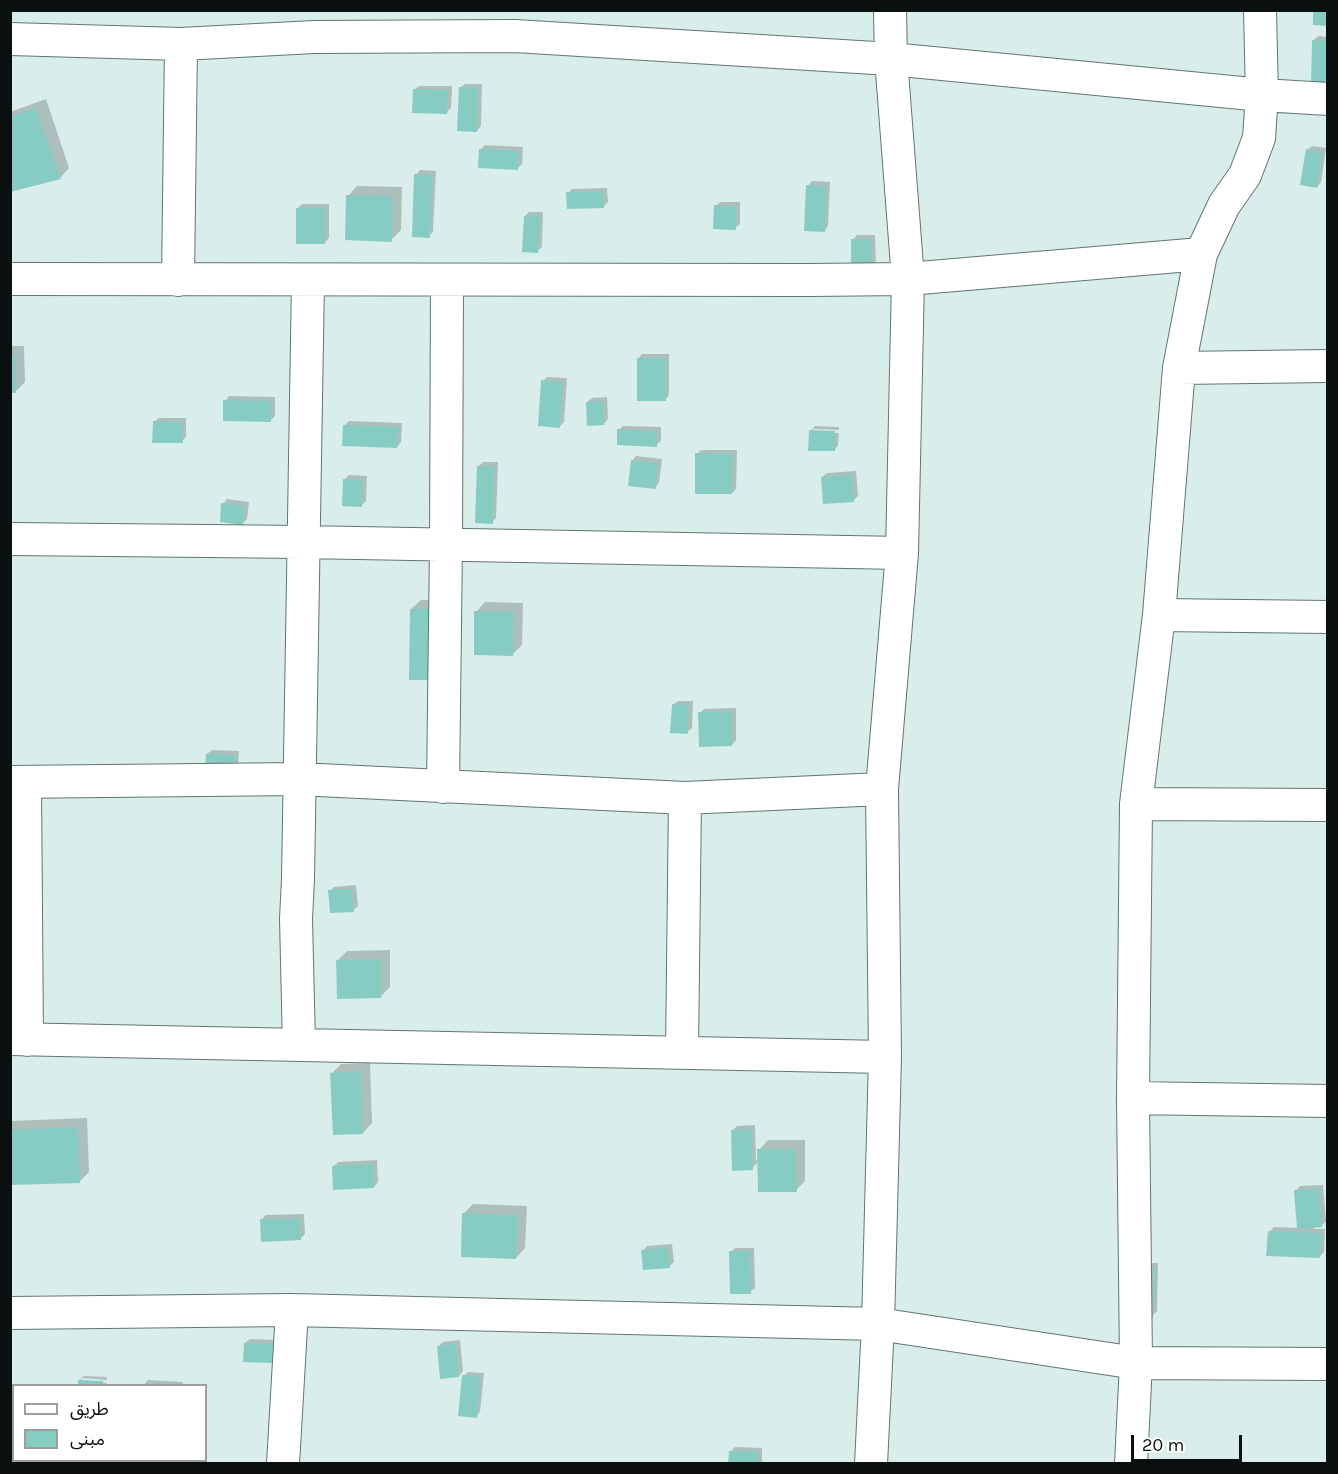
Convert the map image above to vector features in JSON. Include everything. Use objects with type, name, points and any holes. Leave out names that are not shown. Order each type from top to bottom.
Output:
[{"type":"street","points":[[871,1464],[878,1324],[885,1057],[882,789],[902,553],[908,279],[891,59],[890,10]]},
{"type":"street","points":[[1131,1464],[1136,1363],[1133,1098],[1136,804],[1159,615],[1179,368],[1201,254],[1224,205],[1245,175],[1259,138],[1262,95],[1260,10]]},
{"type":"street","points":[[10,39],[182,44],[314,24],[514,23],[1262,95],[1328,99]]},
{"type":"street","points":[[178,280],[182,44]]},
{"type":"street","points":[[10,279],[908,279],[1201,254]]},
{"type":"street","points":[[299,1045],[296,919],[308,280]]},
{"type":"street","points":[[443,787],[447,280]]},
{"type":"street","points":[[1179,368],[1328,366]]},
{"type":"street","points":[[10,539],[902,553]]},
{"type":"street","points":[[1159,615],[1328,617]]},
{"type":"street","points":[[882,789],[685,798],[299,779],[18,782],[19,1039],[885,1057]]},
{"type":"street","points":[[682,1053],[685,798]]},
{"type":"street","points":[[1136,804],[1328,805]]},
{"type":"street","points":[[1133,1098],[1328,1101]]},
{"type":"street","points":[[283,1464],[292,1310]]},
{"type":"street","points":[[10,1313],[292,1310],[878,1324],[1136,1363],[1328,1364]]},
{"type":"building","points":[[1313,10],[1328,10],[1328,26],[1313,25]]},
{"type":"building","points":[[1312,40],[1328,41],[1328,83],[1311,83]]},
{"type":"building","points":[[459,87],[478,88],[477,132],[457,131]]},
{"type":"building","points":[[413,89],[448,90],[447,114],[412,113]]},
{"type":"building","points":[[36,108],[61,179],[10,192],[10,117]]},
{"type":"building","points":[[479,149],[519,151],[518,170],[478,168]]},
{"type":"building","points":[[1306,149],[1322,153],[1317,188],[1300,185]]},
{"type":"building","points":[[414,174],[432,175],[430,238],[412,237]]},
{"type":"building","points":[[806,185],[826,186],[825,232],[804,231]]},
{"type":"building","points":[[566,192],[603,192],[604,208],[567,209]]},
{"type":"building","points":[[346,195],[393,196],[392,242],[345,240]]},
{"type":"building","points":[[714,205],[736,206],[736,230],[713,229]]},
{"type":"building","points":[[296,208],[325,208],[325,244],[296,244]]},
{"type":"building","points":[[524,216],[540,216],[538,253],[522,252]]},
{"type":"building","points":[[851,239],[871,239],[872,271],[851,271]]},
{"type":"building","points":[[10,355],[15,355],[16,393],[10,393]]},
{"type":"building","points":[[637,358],[666,358],[666,401],[637,401]]},
{"type":"building","points":[[541,380],[563,382],[560,428],[538,426]]},
{"type":"building","points":[[223,400],[271,401],[271,422],[223,421]]},
{"type":"building","points":[[603,401],[604,425],[587,426],[586,402]]},
{"type":"building","points":[[153,421],[183,422],[183,443],[152,443]]},
{"type":"building","points":[[343,425],[399,427],[397,448],[342,446]]},
{"type":"building","points":[[617,429],[657,431],[657,447],[617,445]]},
{"type":"building","points":[[809,430],[835,431],[835,451],[808,451]]},
{"type":"building","points":[[695,453],[733,454],[732,494],[695,494]]},
{"type":"building","points":[[631,460],[658,463],[656,489],[628,486]]},
{"type":"building","points":[[477,466],[494,466],[493,524],[475,523]]},
{"type":"building","points":[[852,475],[854,502],[823,504],[821,477]]},
{"type":"building","points":[[343,479],[363,480],[362,507],[342,506]]},
{"type":"building","points":[[221,503],[245,506],[243,525],[220,522]]},
{"type":"building","points":[[410,609],[445,609],[444,680],[409,680]]},
{"type":"building","points":[[474,611],[514,612],[513,656],[474,655]]},
{"type":"building","points":[[672,704],[689,705],[688,734],[670,733]]},
{"type":"building","points":[[698,712],[732,712],[732,746],[699,747]]},
{"type":"building","points":[[206,754],[235,755],[234,774],[205,773]]},
{"type":"building","points":[[352,889],[354,912],[330,913],[328,890]]},
{"type":"building","points":[[381,959],[381,998],[337,999],[336,960]]},
{"type":"building","points":[[361,1071],[363,1134],[333,1135],[330,1073]]},
{"type":"building","points":[[78,1127],[80,1183],[10,1185],[10,1130]]},
{"type":"building","points":[[751,1129],[753,1170],[732,1171],[731,1130]]},
{"type":"building","points":[[757,1149],[796,1149],[797,1192],[758,1192]]},
{"type":"building","points":[[374,1164],[374,1188],[333,1190],[332,1166]]},
{"type":"building","points":[[1319,1189],[1322,1227],[1297,1229],[1294,1190]]},
{"type":"building","points":[[462,1213],[518,1215],[516,1259],[461,1257]]},
{"type":"building","points":[[300,1218],[301,1240],[261,1242],[260,1219]]},
{"type":"building","points":[[1268,1231],[1321,1233],[1320,1258],[1266,1256]]},
{"type":"building","points":[[668,1248],[670,1268],[643,1270],[641,1250]]},
{"type":"building","points":[[729,1251],[750,1251],[751,1294],[730,1294]]},
{"type":"building","points":[[1139,1267],[1154,1267],[1153,1317],[1137,1316]]},
{"type":"building","points":[[244,1343],[273,1344],[272,1363],[243,1362]]},
{"type":"building","points":[[456,1344],[459,1377],[440,1379],[437,1346]]},
{"type":"building","points":[[462,1375],[480,1377],[477,1418],[458,1416]]},
{"type":"building","points":[[78,1380],[103,1381],[103,1384],[78,1384]]},
{"type":"building","points":[[729,1451],[758,1452],[758,1464],[728,1464]]}]
